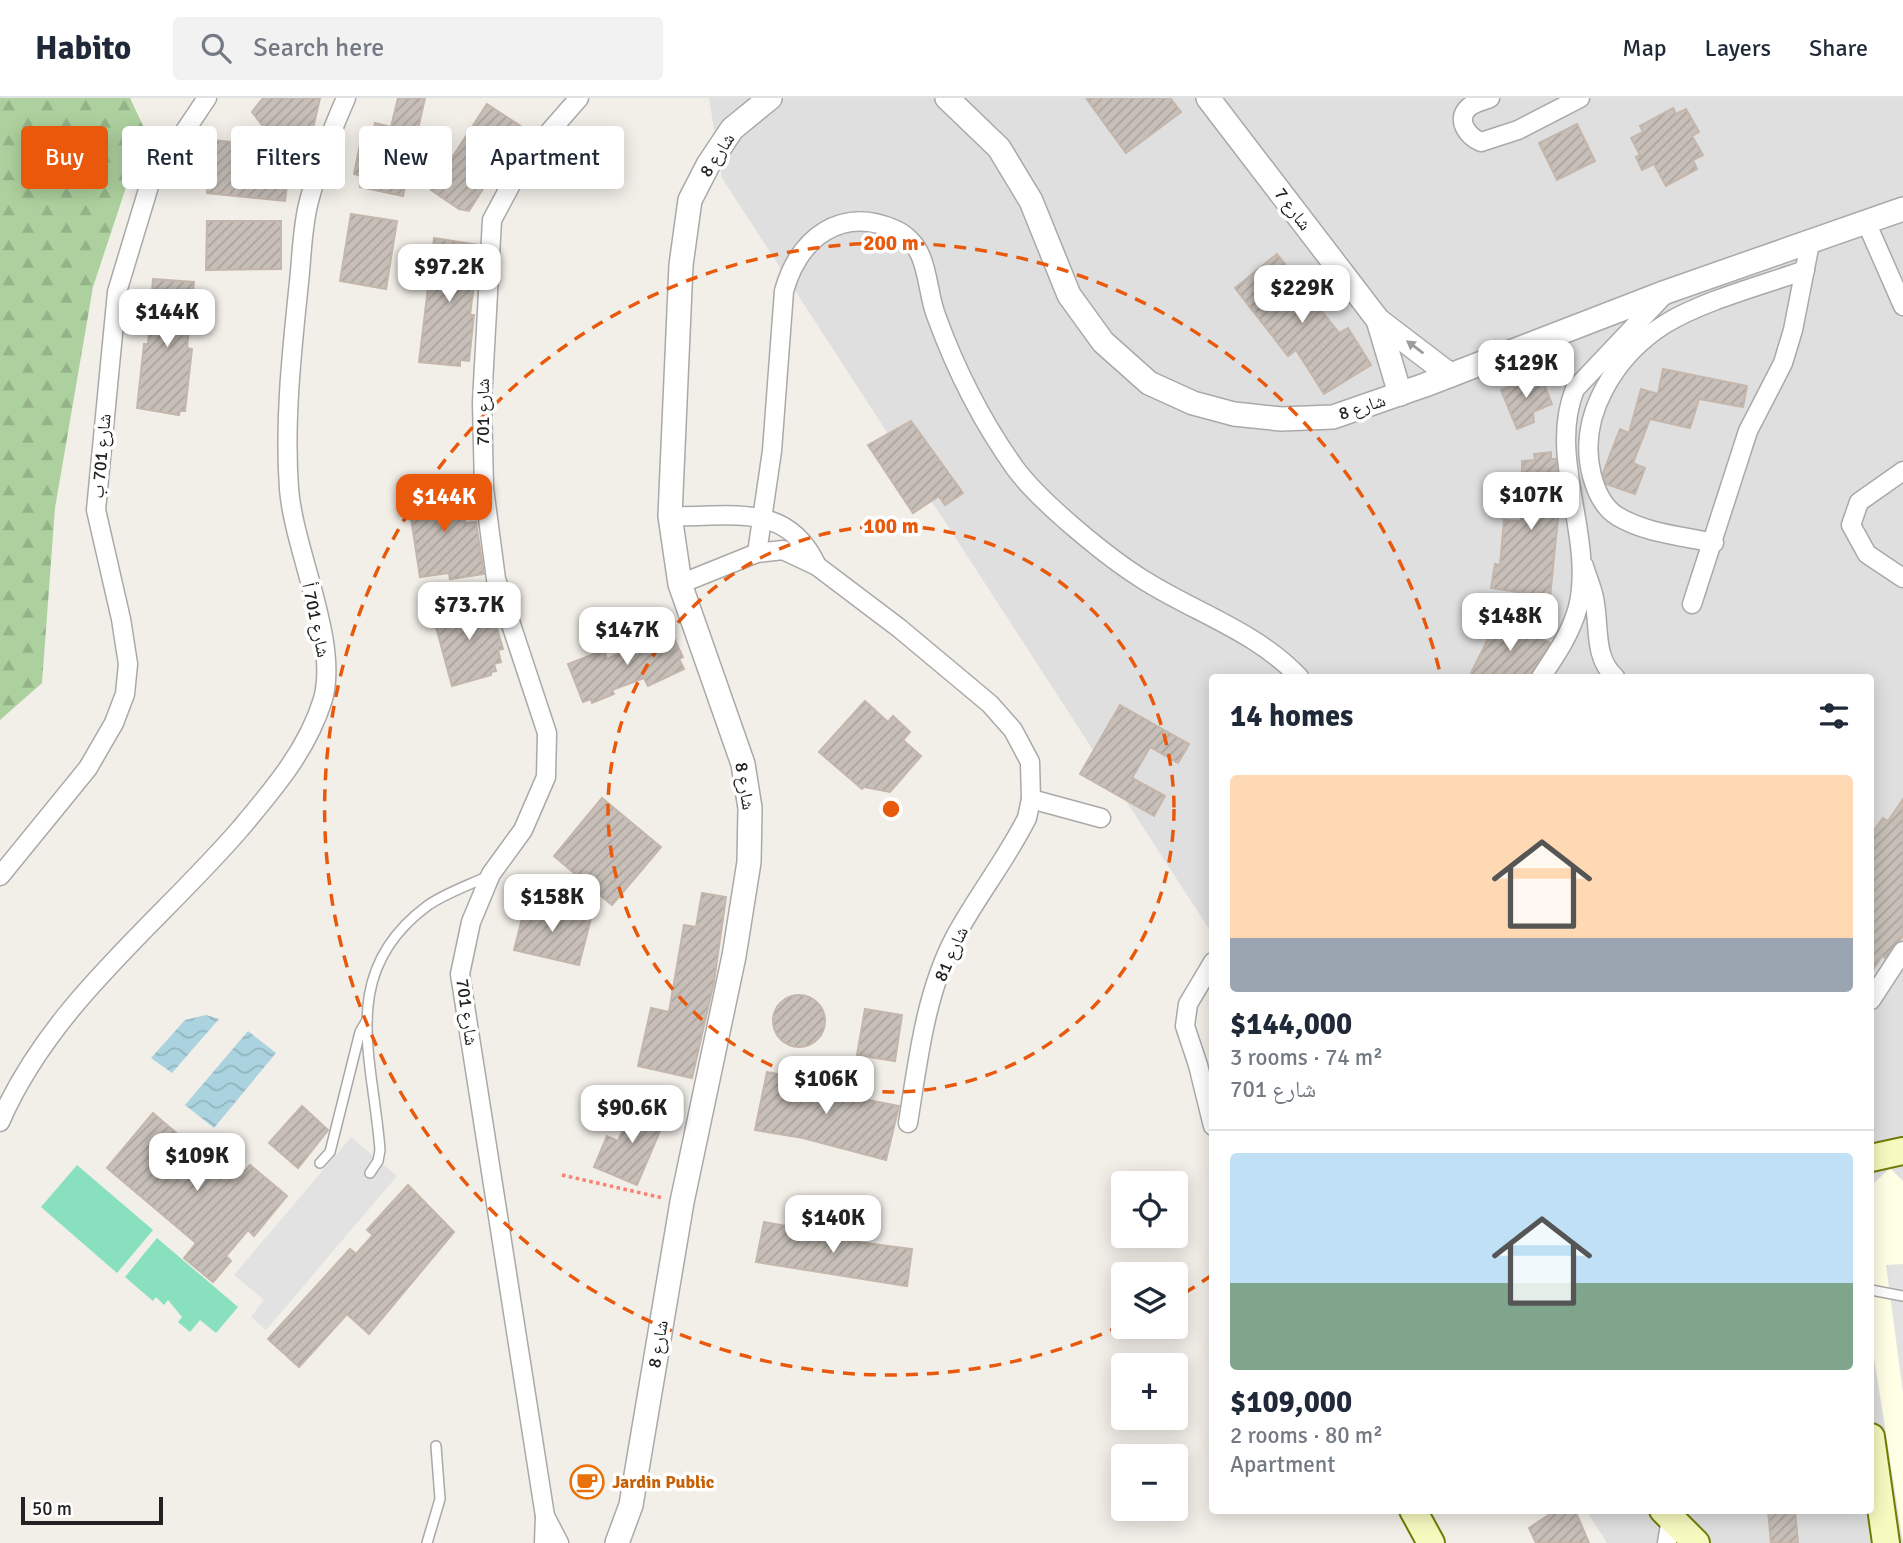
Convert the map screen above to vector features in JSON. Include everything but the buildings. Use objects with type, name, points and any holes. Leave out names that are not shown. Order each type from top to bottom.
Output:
[{"type":"main road","points":[[1874,1157],[1903,1151]]},
{"type":"main road","points":[[1874,1458],[1886,1543]]},
{"type":"main road","points":[[1415,1514],[1431,1543]]},
{"type":"main road","points":[[1667,1524],[1696,1543]]},
{"type":"street","name":"شارع 701 ب","points":[[0,876],[88,768],[114,723],[125,694],[128,664],[96,510],[117,292],[150,183],[206,98]]},
{"type":"street","name":"شارع 701 أ","points":[[0,1122],[33,1056],[64,1015],[229,842],[284,778],[323,698],[327,668],[320,625],[298,543],[289,489],[289,400],[308,204],[328,138],[346,98]]},
{"type":"street","name":"شارع 701","points":[[544,1543],[545,1516],[460,974],[471,922],[491,874],[523,831],[547,777],[547,733],[496,579],[484,488],[482,402],[492,220],[523,162],[579,98]]},
{"type":"street","name":"شارع 8","points":[[631,1543],[631,1505],[682,1202],[734,956],[749,862],[750,808],[743,764],[680,584],[670,516],[676,337],[690,200],[708,165],[732,129],[770,98]]},
{"type":"street","name":"شارع 8","points":[[947,98],[999,148],[1031,201],[1069,295],[1103,342],[1149,383],[1193,403],[1234,414],[1281,419],[1333,417],[1666,292],[1903,209]]},
{"type":"street","name":"شارع 7","points":[[1208,98],[1378,320]]},
{"type":"street","points":[[1490,98],[1466,102],[1463,124],[1469,135],[1486,142],[1580,98]]},
{"type":"street","points":[[757,553],[780,362],[784,290],[790,271],[801,250],[833,226],[859,223],[896,230],[910,240],[921,255],[936,317],[952,356],[985,421],[1032,489],[1145,581],[1253,641],[1280,659],[1296,674]]},
{"type":"street","points":[[1867,223],[1903,306]]},
{"type":"street","points":[[1692,604],[1714,543],[1748,431],[1783,363],[1793,330],[1810,243]]},
{"type":"street","points":[[1714,543],[1641,527],[1616,515],[1603,503],[1589,467],[1591,418],[1606,384],[1639,346],[1664,324],[1805,270]]},
{"type":"street","points":[[1543,674],[1572,627],[1579,603],[1580,556],[1569,465],[1568,406],[1575,389],[1666,292]]},
{"type":"street","points":[[1378,320],[1400,394]]},
{"type":"street","points":[[1378,320],[1450,375]]},
{"type":"street","points":[[1903,471],[1859,502],[1852,525],[1867,554],[1903,578]]},
{"type":"street","name":"شارع 81","points":[[670,516],[763,517],[798,536],[817,566]]},
{"type":"street","name":"شارع 81","points":[[680,584],[757,553],[783,550],[817,566],[990,704],[1013,730],[1030,761],[1031,799],[1027,818],[955,938],[942,972],[924,1028],[908,1123]]},
{"type":"street","points":[[1580,556],[1594,597],[1600,654],[1605,668],[1612,674]]},
{"type":"street","points":[[1031,799],[1101,818]]},
{"type":"street","points":[[1874,995],[1903,951]]},
{"type":"street","points":[[1209,969],[1188,1004],[1185,1027],[1209,1110]]},
{"type":"street","name":"شارع 8","points":[[617,1543],[631,1505]]},
{"type":"street","name":"شارع 701","points":[[545,1516],[559,1543]]},
{"type":"lane","points":[[370,1173],[378,1161],[380,1150],[370,1071],[368,992],[379,960],[400,929],[429,905],[491,874]]},
{"type":"lane","points":[[320,1163],[330,1152],[360,1032],[367,1019]]},
{"type":"lane","points":[[1874,1291],[1903,1296]]},
{"type":"lane","points":[[427,1543],[440,1499],[436,1446]]},
{"type":"path","points":[[562,1175],[682,1202]]},
{"type":"shaded area","points":[[709,98],[1903,98],[1903,1543],[1607,1543],[1589,1514],[1874,1514],[1874,674],[1209,674],[1209,929],[722,178]]},
{"type":"shaded area","points":[[351,1137],[397,1176],[266,1330],[251,1317],[264,1300],[234,1275]]},
{"type":"shaded area","points":[[1890,1168],[1903,1181],[1903,1543],[1874,1357],[1874,1183]]},
{"type":"shaded area","points":[[1903,1264],[1903,1393],[1886,1265]]},
{"type":"green space","points":[[0,98],[130,98],[143,126],[122,126],[122,189],[125,189],[93,287],[55,508],[42,683],[0,720]]},
{"type":"green space","points":[[77,1165],[153,1230],[117,1273],[41,1207]]},
{"type":"green space","points":[[157,1238],[238,1307],[216,1333],[200,1320],[190,1332],[178,1322],[182,1317],[168,1300],[164,1305],[156,1297],[153,1301],[125,1277]]},
{"type":"water","points":[[206,1015],[219,1019],[172,1073],[151,1058],[185,1020]]},
{"type":"water","points":[[248,1031],[276,1053],[214,1128],[185,1105]]},
{"type":"place","name":"Jardin Public","points":[[587,1482]]}]
